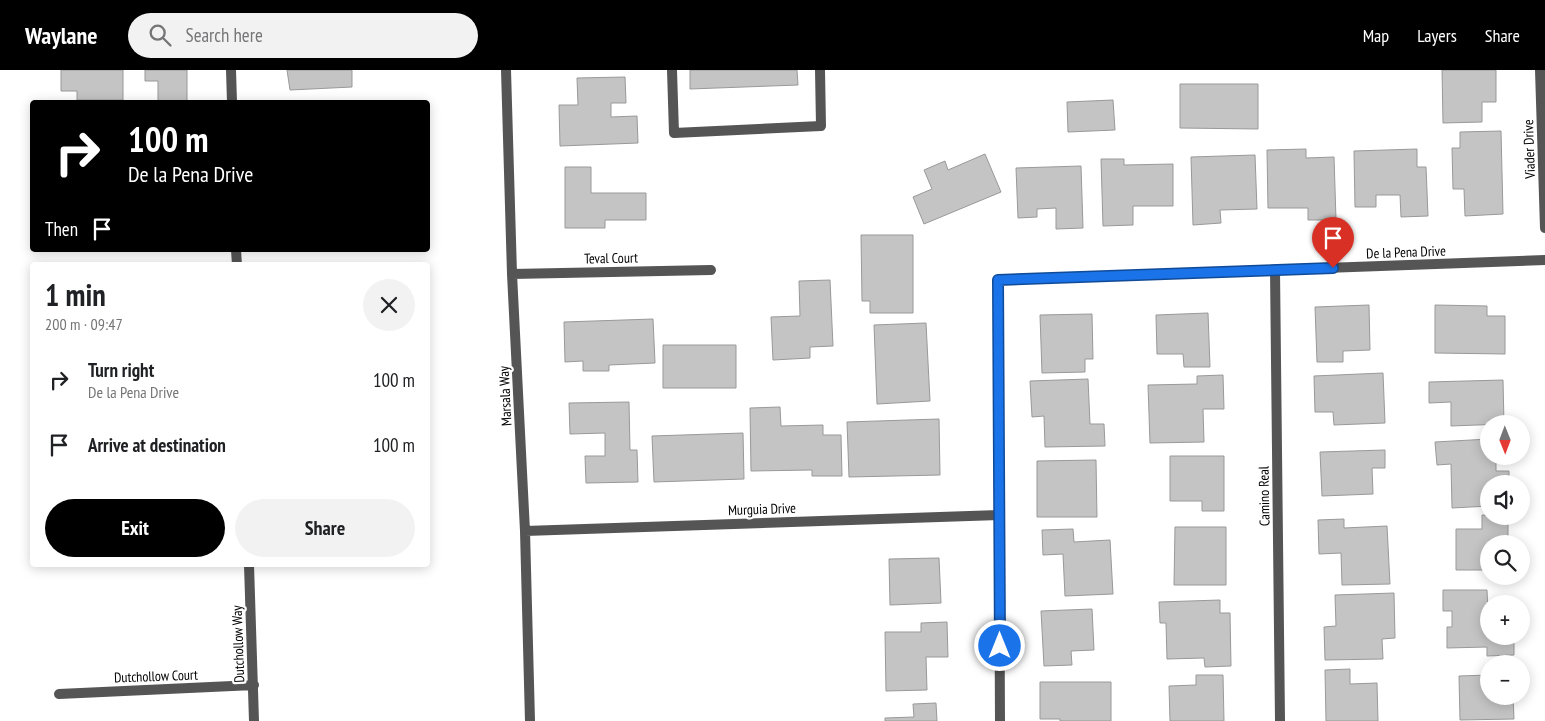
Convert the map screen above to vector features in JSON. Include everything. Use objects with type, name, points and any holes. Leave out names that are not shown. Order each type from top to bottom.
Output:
[{"type":"street","points":[[231,70],[232,100]]},
{"type":"street","name":"Marsala Way","points":[[506,70],[512,274],[525,530],[530,721]]},
{"type":"street","points":[[672,70],[674,132],[821,126],[820,70]]},
{"type":"street","name":"Viader Drive","points":[[1540,70],[1543,117],[1545,228]]},
{"type":"street","name":"De la Pena Drive","points":[[999,515],[998,280],[1545,260]]},
{"type":"street","name":"Teval Court","points":[[512,274],[711,270]]},
{"type":"street","name":"Camino Real","points":[[1275,270],[1280,721]]},
{"type":"street","points":[[999,515],[1000,721]]},
{"type":"street","name":"Murguia Drive","points":[[525,530],[999,515]]},
{"type":"street","name":"Dutchollow Way","points":[[248,567],[254,721]]},
{"type":"street","name":"Dutchollow Court","points":[[59,694],[254,685]]},
{"type":"building","points":[[61,70],[123,70],[123,100],[77,100],[77,91],[61,91]]},
{"type":"building","points":[[145,70],[187,70],[187,100],[158,100],[158,81],[145,81]]},
{"type":"building","points":[[287,70],[352,70],[352,87],[290,90]]},
{"type":"building","points":[[690,70],[797,70],[798,85],[690,89]]},
{"type":"building","points":[[1442,70],[1496,70],[1496,102],[1482,102],[1482,122],[1443,123]]},
{"type":"building","points":[[625,77],[626,103],[611,103],[611,117],[637,116],[638,143],[560,146],[559,105],[578,105],[577,78]]},
{"type":"building","points":[[1180,84],[1258,84],[1258,129],[1180,128]]},
{"type":"building","points":[[1113,100],[1115,130],[1068,132],[1067,102]]},
{"type":"building","points":[[1501,131],[1503,214],[1465,216],[1464,189],[1453,189],[1452,148],[1460,148],[1460,132]]},
{"type":"building","points":[[1306,149],[1306,158],[1334,157],[1336,220],[1308,220],[1308,208],[1268,208],[1267,150]]},
{"type":"building","points":[[1417,149],[1417,167],[1426,167],[1428,216],[1401,217],[1400,195],[1376,195],[1376,207],[1355,207],[1354,151]]},
{"type":"building","points":[[985,154],[1001,192],[924,224],[913,197],[932,189],[924,170],[945,161],[948,170]]},
{"type":"building","points":[[1255,155],[1257,209],[1220,210],[1221,223],[1193,225],[1191,157]]},
{"type":"building","points":[[1101,159],[1124,159],[1124,165],[1173,164],[1173,206],[1133,206],[1133,225],[1103,226]]},
{"type":"building","points":[[1081,166],[1083,228],[1056,229],[1056,208],[1037,209],[1037,217],[1018,218],[1016,168]]},
{"type":"building","points":[[565,167],[591,167],[591,193],[646,193],[646,220],[605,220],[605,228],[565,228]]},
{"type":"building","points":[[861,235],[913,235],[913,313],[870,313],[870,301],[862,301]]},
{"type":"building","points":[[830,280],[833,346],[810,347],[810,358],[773,360],[771,317],[800,316],[799,281]]},
{"type":"building","points":[[1369,305],[1370,350],[1343,351],[1343,362],[1317,362],[1315,307]]},
{"type":"building","points":[[1435,305],[1487,306],[1487,316],[1505,316],[1505,354],[1435,353]]},
{"type":"building","points":[[1208,313],[1210,367],[1184,367],[1183,354],[1157,354],[1156,315]]},
{"type":"building","points":[[1092,314],[1093,359],[1085,359],[1085,372],[1042,373],[1040,315]]},
{"type":"building","points":[[653,319],[655,363],[609,365],[609,371],[583,371],[583,361],[565,362],[564,322]]},
{"type":"building","points":[[926,323],[930,401],[877,404],[874,325]]},
{"type":"building","points":[[663,345],[736,345],[736,388],[663,388]]},
{"type":"building","points":[[1383,373],[1385,423],[1334,425],[1333,412],[1315,412],[1314,376]]},
{"type":"building","points":[[1223,375],[1224,409],[1203,409],[1204,442],[1150,443],[1148,385],[1197,384],[1197,376]]},
{"type":"building","points":[[1088,379],[1090,424],[1104,424],[1105,446],[1045,447],[1044,416],[1032,417],[1030,381]]},
{"type":"building","points":[[1503,380],[1504,415],[1480,415],[1480,425],[1451,426],[1451,402],[1429,403],[1429,382]]},
{"type":"building","points":[[629,402],[630,450],[637,450],[638,482],[586,483],[585,456],[605,456],[605,433],[570,434],[569,403]]},
{"type":"building","points":[[780,407],[781,426],[823,425],[823,435],[841,435],[842,476],[812,476],[812,470],[751,471],[750,408]]},
{"type":"building","points":[[939,419],[940,475],[849,477],[847,422]]},
{"type":"building","points":[[743,433],[744,479],[654,482],[652,436]]},
{"type":"building","points":[[1480,440],[1480,465],[1496,465],[1496,471],[1509,471],[1509,475],[1480,475],[1480,506],[1452,508],[1451,464],[1437,465],[1435,442]]},
{"type":"building","points":[[1385,450],[1385,468],[1372,468],[1373,494],[1322,496],[1320,452]]},
{"type":"building","points":[[1170,456],[1224,456],[1224,511],[1202,511],[1202,501],[1170,501]]},
{"type":"building","points":[[1096,460],[1097,517],[1037,517],[1037,461]]},
{"type":"building","points":[[1344,519],[1344,528],[1387,526],[1390,584],[1342,585],[1341,553],[1319,554],[1318,520]]},
{"type":"building","points":[[1482,525],[1508,525],[1508,535],[1480,535],[1480,570],[1456,570],[1456,529],[1482,529]]},
{"type":"building","points":[[1175,527],[1226,527],[1226,585],[1174,585]]},
{"type":"building","points":[[1073,529],[1074,542],[1110,540],[1113,594],[1065,596],[1063,554],[1043,555],[1042,530]]},
{"type":"building","points":[[939,558],[941,603],[890,605],[889,559]]},
{"type":"building","points":[[1443,590],[1487,590],[1487,595],[1480,595],[1480,645],[1514,645],[1514,655],[1487,655],[1487,647],[1447,648],[1447,627],[1452,627],[1452,611],[1443,611]]},
{"type":"building","points":[[1394,593],[1395,638],[1382,639],[1383,659],[1325,660],[1324,627],[1336,626],[1335,595]]},
{"type":"building","points":[[1220,600],[1220,613],[1230,613],[1231,666],[1205,667],[1204,658],[1167,659],[1166,623],[1160,623],[1159,602]]},
{"type":"building","points":[[1092,609],[1094,650],[1071,651],[1072,665],[1044,666],[1041,611]]},
{"type":"building","points":[[947,622],[948,657],[926,657],[927,690],[886,691],[885,632],[921,632],[921,623]]},
{"type":"building","points":[[1350,669],[1350,684],[1377,683],[1378,721],[1326,721],[1325,670]]},
{"type":"building","points":[[1196,675],[1223,675],[1224,721],[1170,721],[1169,686],[1196,685]]},
{"type":"building","points":[[1480,675],[1480,705],[1513,705],[1514,719],[1460,720],[1459,676]]},
{"type":"building","points":[[1040,682],[1111,682],[1111,721],[1040,719]]},
{"type":"building","points":[[936,703],[937,721],[885,721],[885,718],[914,717],[913,704]]},
{"type":"route","points":[[1000,646],[998,280],[1333,268]]}]
